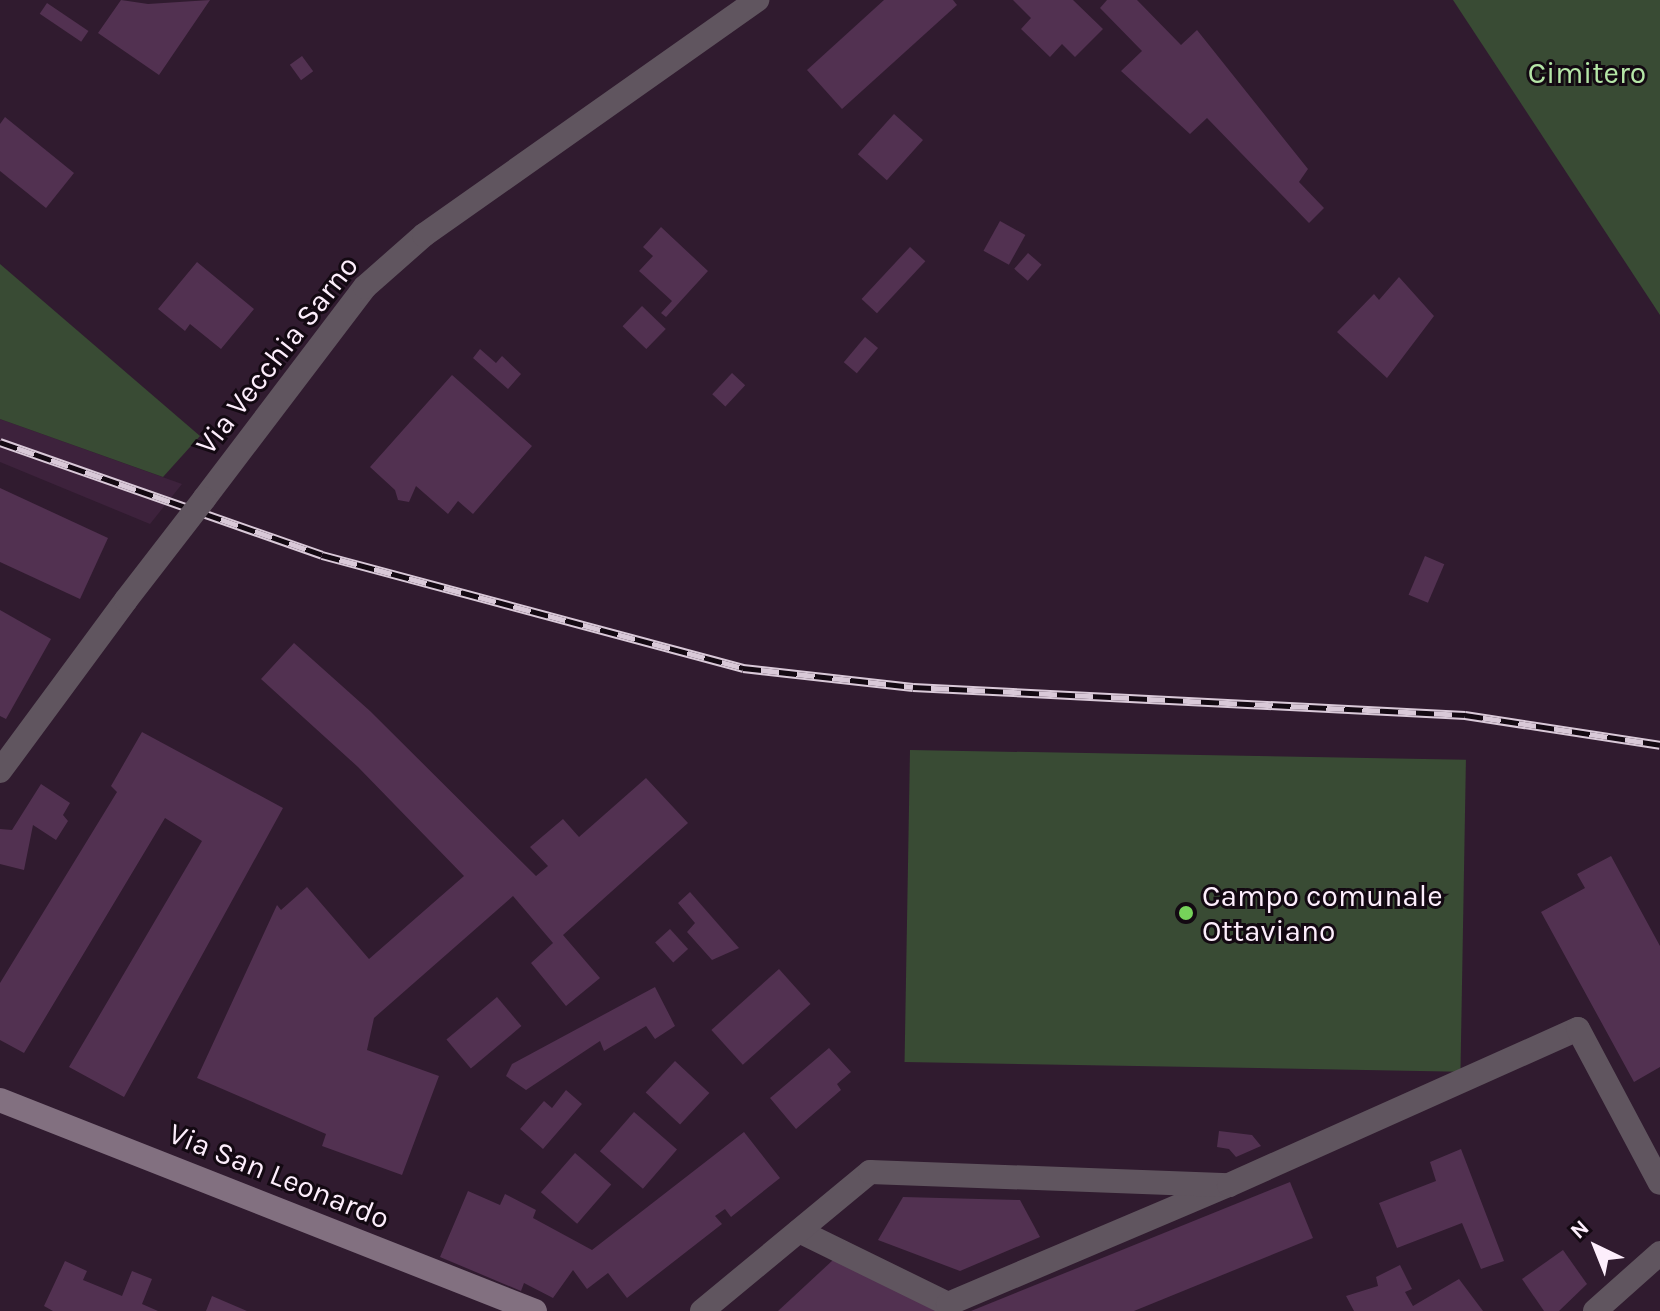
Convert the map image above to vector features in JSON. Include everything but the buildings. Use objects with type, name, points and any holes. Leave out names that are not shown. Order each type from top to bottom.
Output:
[{"type":"main road","name":"Via San Leonardo","points":[[0,1100],[535,1311]]},
{"type":"street","name":"Via Vecchia Sarno","points":[[0,771],[365,287],[424,235],[757,0]]},
{"type":"street","points":[[799,1231],[948,1304],[1229,1185],[1578,1029],[1660,1183]]},
{"type":"street","points":[[702,1311],[870,1172],[1229,1185]]},
{"type":"street","points":[[1595,1311],[1660,1253]]},
{"type":"shaded area","points":[[0,419],[182,484],[150,524],[0,462]]},
{"type":"green space","name":"Cimitero","points":[[1453,0],[1660,0],[1660,315]]},
{"type":"green space","points":[[0,264],[200,436],[163,477],[0,419]]},
{"type":"green space","name":"Campo comunale Ottaviano","points":[[910,750],[1466,760],[1460,1072],[905,1062]]},
{"type":"railway","points":[[0,442],[322,555],[743,668],[913,687],[1465,715],[1660,745]]},
{"type":"place","name":"Campo comunale Ottaviano","points":[[1186,913]]}]
